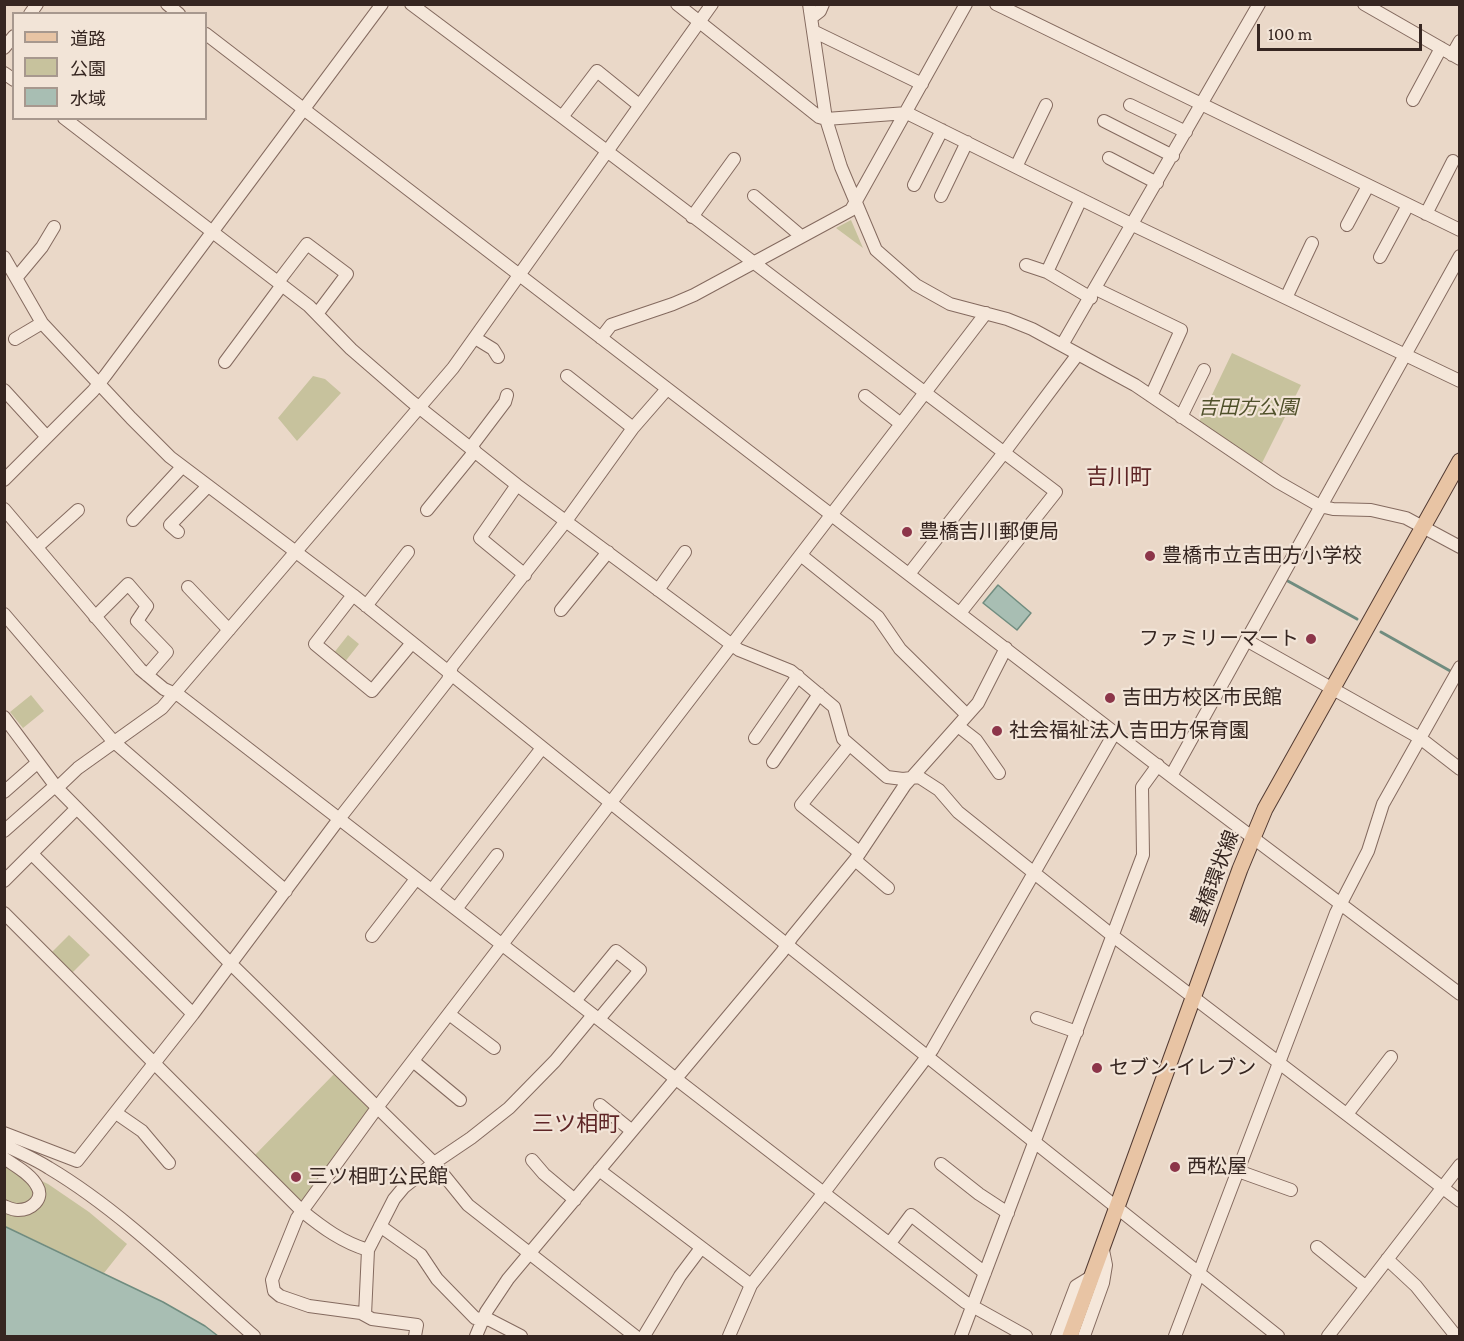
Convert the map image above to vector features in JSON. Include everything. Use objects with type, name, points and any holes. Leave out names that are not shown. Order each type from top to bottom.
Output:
[{"type":"main road","name":"豊橋環状線","points":[[1071,1336],[1094,1275],[1102,1245],[1265,809],[1460,461]]},
{"type":"street","points":[[4,480],[99,384],[382,4]]},
{"type":"street","points":[[411,4],[1056,492],[960,613]]},
{"type":"street","points":[[677,4],[819,117],[826,119],[907,113],[1133,225],[1460,381]]},
{"type":"street","points":[[4,831],[78,768],[162,708],[296,552],[453,368],[712,4]]},
{"type":"street","points":[[809,4],[826,119],[841,167],[876,250],[907,278],[929,294],[950,304],[986,313],[1032,329],[1135,384],[1278,483],[1320,506],[1382,512],[1406,518],[1460,547]]},
{"type":"street","points":[[812,25],[823,4]]},
{"type":"street","points":[[601,338],[611,325],[673,304],[851,210],[966,4]]},
{"type":"street","points":[[996,4],[1460,230]]},
{"type":"street","points":[[1062,345],[1259,4]]},
{"type":"street","points":[[1364,4],[1456,57],[1460,41]]},
{"type":"street","points":[[812,25],[922,84]]},
{"type":"street","points":[[207,35],[1171,776],[1460,994]]},
{"type":"street","points":[[1413,100],[1441,48]]},
{"type":"street","points":[[562,117],[597,71],[639,105]]},
{"type":"street","points":[[1016,166],[1046,105]]},
{"type":"street","points":[[1130,105],[1186,132]]},
{"type":"street","points":[[67,120],[280,283],[317,314],[351,350],[517,485],[739,650],[798,676],[834,707],[843,739],[887,777],[919,777],[930,783],[958,812],[1113,936],[1460,1201]]},
{"type":"street","points":[[1104,121],[1173,156]]},
{"type":"street","points":[[915,185],[942,130]]},
{"type":"street","points":[[940,196],[967,142]]},
{"type":"street","points":[[1109,158],[1157,183]]},
{"type":"street","points":[[692,217],[734,159]]},
{"type":"street","points":[[1426,214],[1453,161]]},
{"type":"street","points":[[1347,225],[1368,186]]},
{"type":"street","points":[[754,196],[801,236]]},
{"type":"street","points":[[1047,272],[1081,199]]},
{"type":"street","points":[[1380,256],[1408,205]]},
{"type":"street","points":[[17,277],[42,247],[54,227]]},
{"type":"street","points":[[1286,298],[1312,243]]},
{"type":"street","points":[[225,362],[308,244],[348,274],[317,314]]},
{"type":"street","points":[[1171,776],[1460,256]]},
{"type":"street","points":[[4,257],[42,323],[151,439],[182,467],[366,606],[1278,1336]]},
{"type":"street","points":[[1026,265],[1181,330],[1150,396]]},
{"type":"street","points":[[415,1336],[417,1325],[372,1319],[365,1315],[309,1306],[280,1296],[274,1291],[272,1280],[302,1211],[413,1061],[986,313]]},
{"type":"street","points":[[15,339],[42,323]]},
{"type":"street","points":[[475,338],[493,349],[498,357]]},
{"type":"street","points":[[909,574],[1078,354]]},
{"type":"street","points":[[1181,417],[1204,370]]},
{"type":"street","points":[[567,376],[633,429]]},
{"type":"street","points":[[4,1133],[77,1161],[194,1014],[230,963],[451,674],[452,666],[525,575],[633,429],[668,389]]},
{"type":"street","points":[[4,390],[47,437]]},
{"type":"street","points":[[427,510],[473,449],[505,402],[507,395]]},
{"type":"street","points":[[865,396],[901,424]]},
{"type":"street","points":[[133,520],[182,467]]},
{"type":"street","points":[[517,485],[480,538],[525,575]]},
{"type":"street","points":[[178,532],[171,525],[208,486]]},
{"type":"street","points":[[4,509],[140,669],[164,689],[180,696],[973,1307],[1026,1336]]},
{"type":"street","points":[[37,547],[78,510]]},
{"type":"street","points":[[366,606],[408,552]]},
{"type":"street","points":[[561,610],[608,552]]},
{"type":"street","points":[[658,590],[685,552]]},
{"type":"street","points":[[802,556],[878,617],[900,649],[968,715]]},
{"type":"street","points":[[95,617],[128,584],[147,606],[137,621],[167,652],[147,675]]},
{"type":"street","points":[[188,586],[229,630]]},
{"type":"street","points":[[353,596],[315,644],[339,664],[372,691],[411,644]]},
{"type":"street","points":[[4,614],[113,741],[286,891]]},
{"type":"street","points":[[1246,640],[1420,738],[1460,769]]},
{"type":"street","points":[[476,1336],[483,1319],[508,1279],[782,952],[857,856],[911,778],[978,703],[1006,648]]},
{"type":"street","points":[[1174,1336],[1340,903],[1368,851],[1383,804],[1457,671]]},
{"type":"street","points":[[755,738],[798,676]]},
{"type":"street","points":[[772,762],[819,694]]},
{"type":"street","points":[[4,717],[56,787],[230,963],[379,1107],[434,1163],[468,1205],[635,1336]]},
{"type":"street","points":[[958,726],[976,740],[999,773]]},
{"type":"street","points":[[729,1336],[751,1285],[928,1056],[1115,732]]},
{"type":"street","points":[[849,745],[801,805],[888,888]]},
{"type":"street","points":[[432,890],[542,748]]},
{"type":"street","points":[[4,792],[37,763]]},
{"type":"street","points":[[961,1336],[1143,855],[1143,787],[1158,765]]},
{"type":"street","points":[[4,881],[77,808]]},
{"type":"street","points":[[32,854],[194,1014]]},
{"type":"street","points":[[456,909],[497,855]]},
{"type":"street","points":[[372,936],[416,879]]},
{"type":"street","points":[[4,913],[302,1211],[344,1242],[368,1250]]},
{"type":"street","points":[[365,1315],[368,1250],[394,1199],[404,1187],[434,1163],[471,1138],[508,1108],[640,970],[616,951],[575,1001]]},
{"type":"street","points":[[449,1014],[494,1048]]},
{"type":"street","points":[[1038,1018],[1077,1032]]},
{"type":"street","points":[[1347,1114],[1391,1057]]},
{"type":"street","points":[[413,1061],[460,1100]]},
{"type":"street","points":[[600,1104],[632,1131]]},
{"type":"street","points":[[116,1113],[142,1131],[169,1163]]},
{"type":"street","points":[[4,1144],[50,1168],[102,1206],[254,1336]]},
{"type":"street","points":[[4,1158],[36,1183],[40,1192],[38,1200],[30,1207],[15,1211],[4,1206]]},
{"type":"street","points":[[532,1160],[544,1174],[575,1200]]},
{"type":"street","points":[[941,1164],[1008,1213]]},
{"type":"street","points":[[1328,1336],[1460,1165]]},
{"type":"street","points":[[599,1170],[751,1285]]},
{"type":"street","points":[[1238,1171],[1291,1190]]},
{"type":"street","points":[[890,1243],[911,1215],[985,1273]]},
{"type":"street","points":[[380,1226],[421,1255],[437,1279],[475,1318],[505,1327],[521,1336]]},
{"type":"street","points":[[1084,1336],[1103,1283],[1106,1265],[1102,1245]]},
{"type":"street","points":[[1317,1247],[1366,1287]]},
{"type":"street","points":[[644,1336],[680,1276],[701,1248]]},
{"type":"street","points":[[1387,1259],[1416,1286],[1456,1336]]},
{"type":"street","points":[[1056,1336],[1076,1286],[1094,1275]]},
{"type":"green space","points":[[851,220],[863,248],[836,228]]},
{"type":"green space","name":"吉田方公園","points":[[1232,353],[1301,385],[1261,465],[1199,422]]},
{"type":"green space","points":[[313,376],[325,379],[341,393],[297,441],[278,418]]},
{"type":"green space","points":[[348,635],[359,644],[344,663],[333,654]]},
{"type":"green space","points":[[31,695],[44,711],[23,728],[10,712]]},
{"type":"green space","points":[[69,935],[90,955],[72,973],[51,953]]},
{"type":"green space","points":[[335,1073],[373,1109],[302,1200],[298,1201],[253,1157]]},
{"type":"green space","points":[[4,1163],[48,1184],[89,1212],[127,1244],[104,1273],[5,1226]]},
{"type":"water","points":[[998,585],[1031,613],[1017,630],[983,603]]},
{"type":"water","points":[[4,1226],[163,1302],[218,1336],[5,1336]]},
{"type":"waterway","points":[[1285,581],[1357,619]]},
{"type":"waterway","points":[[1381,632],[1452,672]]},
{"type":"place","name":"豊橋吉川郵便局","points":[[907,532]]},
{"type":"place","name":"豊橋市立吉田方小学校","points":[[1150,556]]},
{"type":"place","name":"ファミリーマート","points":[[1311,639]]},
{"type":"place","name":"吉田方校区市民館","points":[[1110,698]]},
{"type":"place","name":"社会福祉法人吉田方保育園","points":[[997,731]]},
{"type":"place","name":"セブン-イレブン","points":[[1097,1068]]},
{"type":"place","name":"西松屋","points":[[1175,1167]]},
{"type":"place","name":"三ツ相町公民館","points":[[296,1177]]},
{"type":"district","name":"吉川町","points":[[1119,477]]},
{"type":"district","name":"三ツ相町","points":[[576,1124]]}]
